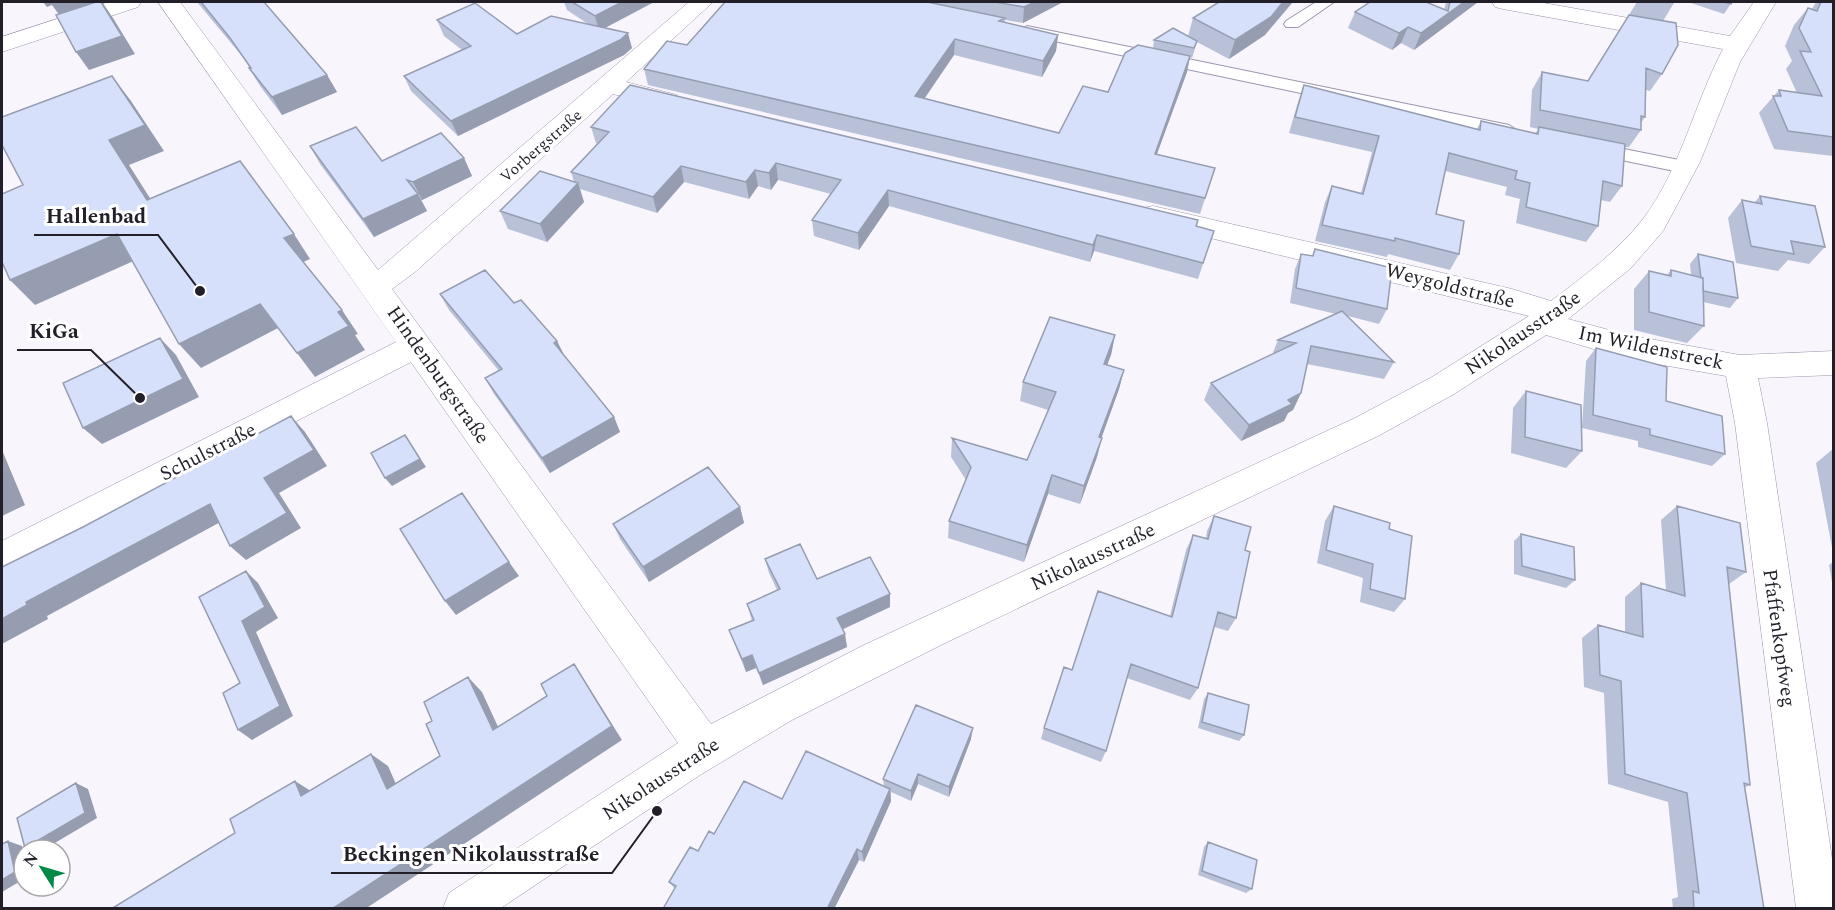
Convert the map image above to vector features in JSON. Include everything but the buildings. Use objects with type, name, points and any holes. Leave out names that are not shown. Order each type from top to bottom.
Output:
[{"type":"street","points":[[2,45],[130,2]]},
{"type":"street","name":"Hindenburgstraße","points":[[170,2],[706,749]]},
{"type":"street","name":"Vorbergstraße","points":[[375,286],[405,265],[702,2]]},
{"type":"street","points":[[1503,2],[1734,45]]},
{"type":"street","name":"Nikolausstraße","points":[[464,909],[706,749],[822,684],[1321,450],[1429,395],[1549,318],[1598,281],[1634,249],[1656,219],[1684,167],[1734,45],[1765,2]]},
{"type":"street","points":[[609,86],[690,106]]},
{"type":"street","name":"Weygoldstraße","points":[[1130,210],[1512,300],[1549,318]]},
{"type":"street","name":"Im Wildenstreck","points":[[1549,318],[1628,347],[1740,367],[1833,363]]},
{"type":"street","name":"Schulstraße","points":[[2,558],[415,346]]},
{"type":"street","name":"Pfaffenkopfweg","points":[[1740,367],[1751,423],[1818,909]]},
{"type":"lane","points":[[1292,24],[1326,2]]},
{"type":"lane","points":[[1005,26],[1520,133]]},
{"type":"lane","points":[[1579,145],[1684,167]]},
{"type":"place","name":"Hallenbad","points":[[200,291]]},
{"type":"place","name":"KiGa","points":[[140,398]]},
{"type":"place","name":"Beckingen Nikolausstraße","points":[[657,811]]}]
